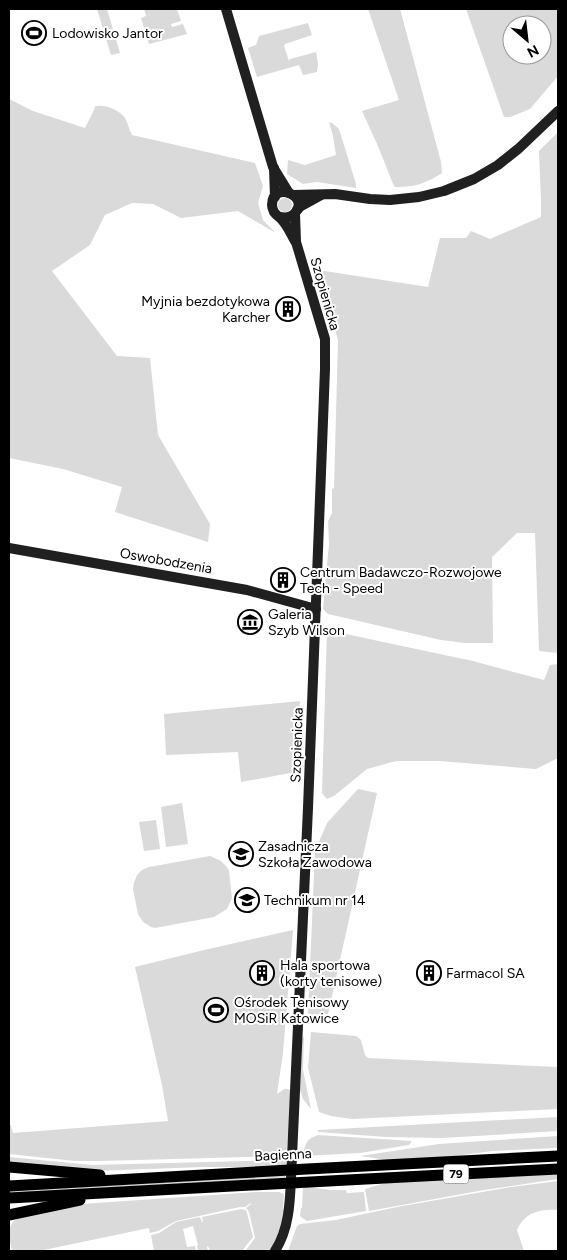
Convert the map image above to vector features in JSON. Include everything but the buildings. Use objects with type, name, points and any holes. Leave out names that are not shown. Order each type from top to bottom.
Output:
[{"type":"main road","name":"Bagienna","points":[[9,1186],[558,1156]]},
{"type":"main road","points":[[9,1168],[146,1178]]},
{"type":"main road","name":"Bagienna","points":[[9,1198],[558,1169]]},
{"type":"main road","points":[[9,1215],[119,1193]]},
{"type":"street","points":[[226,9],[274,167],[275,197],[272,208],[276,215],[287,218],[301,206],[322,194]]},
{"type":"street","points":[[275,197],[281,192],[291,194],[335,194],[380,200],[400,199],[426,196],[457,187],[484,174],[505,160],[558,110]]},
{"type":"street","points":[[274,167],[298,202],[296,212]]},
{"type":"street","name":"Szopienicka","points":[[275,1251],[284,1233],[289,1210],[293,1144],[325,369],[325,339],[296,242],[294,218],[296,212]]},
{"type":"street","name":"Szopienicka","points":[[280,217],[296,242]]},
{"type":"street","name":"Oswobodzenia","points":[[9,548],[247,590],[316,609]]},
{"type":"shaded area","points":[[97,9],[107,9],[120,53],[111,55]]},
{"type":"shaded area","points":[[144,9],[177,9],[181,21],[171,24],[172,27],[183,24],[187,34],[149,44],[141,18],[146,16]]},
{"type":"shaded area","points":[[368,9],[400,9],[441,162],[442,173],[420,184],[395,187],[362,111],[399,100]]},
{"type":"shaded area","points":[[466,9],[558,9],[558,76],[530,109],[510,117],[504,117]]},
{"type":"shaded area","points":[[308,23],[312,35],[284,46],[289,61],[290,59],[316,52],[317,72],[303,75],[299,65],[257,77],[248,48],[256,45],[259,36]]},
{"type":"shaded area","points":[[9,99],[33,111],[85,128],[94,107],[107,107],[115,110],[125,118],[132,135],[255,163],[263,186],[258,203],[263,220],[276,233],[238,211],[181,218],[153,204],[132,203],[105,215],[90,245],[52,271],[117,356],[150,358],[158,435],[210,524],[208,542],[115,512],[122,487],[63,469],[9,458]]},
{"type":"shaded area","points":[[329,122],[339,129],[356,188],[317,182],[303,184],[287,174],[288,160],[305,165],[336,155]]},
{"type":"shaded area","points":[[558,132],[558,653],[539,651],[535,533],[517,533],[492,557],[493,643],[465,643],[441,640],[328,614],[323,609],[329,544],[328,521],[332,513],[332,489],[334,488],[338,340],[318,270],[428,287],[440,238],[466,238],[471,231],[490,239],[541,217],[539,151]]},
{"type":"shaded area","points":[[285,198],[290,200],[292,205],[290,210],[285,212],[280,210],[278,205],[280,200]]},
{"type":"shaded area","points":[[327,630],[469,660],[544,680],[550,665],[558,664],[558,758],[536,769],[440,761],[396,761],[367,769],[334,796],[327,799],[322,793]]},
{"type":"shaded area","points":[[300,701],[296,772],[241,782],[238,752],[166,755],[164,714]]},
{"type":"shaded area","points":[[358,789],[377,793],[328,1014],[312,1017],[308,1013],[315,851],[327,823]]},
{"type":"shaded area","points":[[182,803],[188,844],[166,847],[161,807]]},
{"type":"shaded area","points":[[156,820],[160,849],[144,851],[139,822]]},
{"type":"shaded area","points":[[210,856],[221,861],[229,871],[232,898],[227,909],[214,917],[155,928],[143,922],[138,914],[133,889],[137,875],[142,870],[149,867]]},
{"type":"shaded area","name":"Ośrodek Tenisowy MOSiR Katowice","points":[[293,930],[283,1053],[277,1094],[284,1089],[292,1091],[286,1156],[75,1161],[9,1154],[9,1125],[11,1125],[13,1133],[168,1121],[162,1085],[135,967]]},
{"type":"shaded area","points":[[311,1032],[356,1036],[361,1040],[365,1055],[368,1058],[558,1067],[558,1109],[352,1119],[331,1116],[319,1112],[308,1068]]},
{"type":"shaded area","points":[[304,1036],[303,1070],[311,1109],[303,1099],[300,1090],[302,1039]]},
{"type":"shaded area","points":[[558,1117],[558,1131],[442,1138],[386,1137],[318,1132],[318,1130]]},
{"type":"shaded area","points":[[317,1135],[412,1141],[409,1145],[360,1153],[304,1156],[307,1143]]},
{"type":"shaded area","points":[[558,1136],[558,1148],[492,1151],[442,1158],[387,1160],[360,1156],[439,1144]]},
{"type":"shaded area","points":[[9,1157],[92,1165],[286,1160],[286,1166],[95,1171],[9,1164]]},
{"type":"shaded area","points":[[558,1174],[558,1179],[484,1190],[369,1211],[365,1189],[389,1182]]},
{"type":"shaded area","points":[[285,1175],[285,1179],[9,1194],[9,1190]]},
{"type":"shaded area","points":[[558,1181],[558,1210],[539,1211],[529,1215],[517,1230],[524,1251],[288,1251],[297,1226],[300,1224],[336,1220],[505,1188]]},
{"type":"shaded area","points":[[303,1188],[346,1190],[347,1193],[364,1192],[366,1211],[307,1221],[300,1215]]},
{"type":"shaded area","points":[[279,1192],[284,1194],[283,1209],[285,1209],[277,1236],[270,1251],[245,1251],[255,1238],[249,1212],[246,1208],[251,1203],[245,1207],[176,1221],[158,1231],[150,1233],[149,1228],[39,1251],[12,1251],[9,1230],[14,1221],[24,1214],[82,1204]]},
{"type":"shaded area","points":[[241,1209],[246,1210],[253,1237],[242,1251],[210,1251],[208,1246],[208,1251],[198,1251],[193,1226],[183,1229],[187,1247],[195,1246],[196,1251],[154,1251],[151,1235],[159,1233],[176,1222],[200,1217],[203,1222],[202,1217]]},
{"type":"place","name":"Lodowisko Jantor","points":[[34,33]]},
{"type":"place","name":"Myjnia bezdotykowa Karcher","points":[[288,309]]},
{"type":"place","name":"Centrum Badawczo-Rozwojowe Tech - Speed","points":[[283,580]]},
{"type":"place","name":"Galeria Szyb Wilson","points":[[250,622]]},
{"type":"place","name":"Zasadnicza Szkoła Zawodowa","points":[[241,854]]},
{"type":"place","name":"Technikum nr 14","points":[[247,900]]},
{"type":"place","name":"Hala sportowa (korty tenisowe)","points":[[262,973]]},
{"type":"place","name":"Farmacol SA","points":[[429,973]]},
{"type":"place","name":"Ośrodek Tenisowy MOSiR Katowice","points":[[216,1010]]}]
